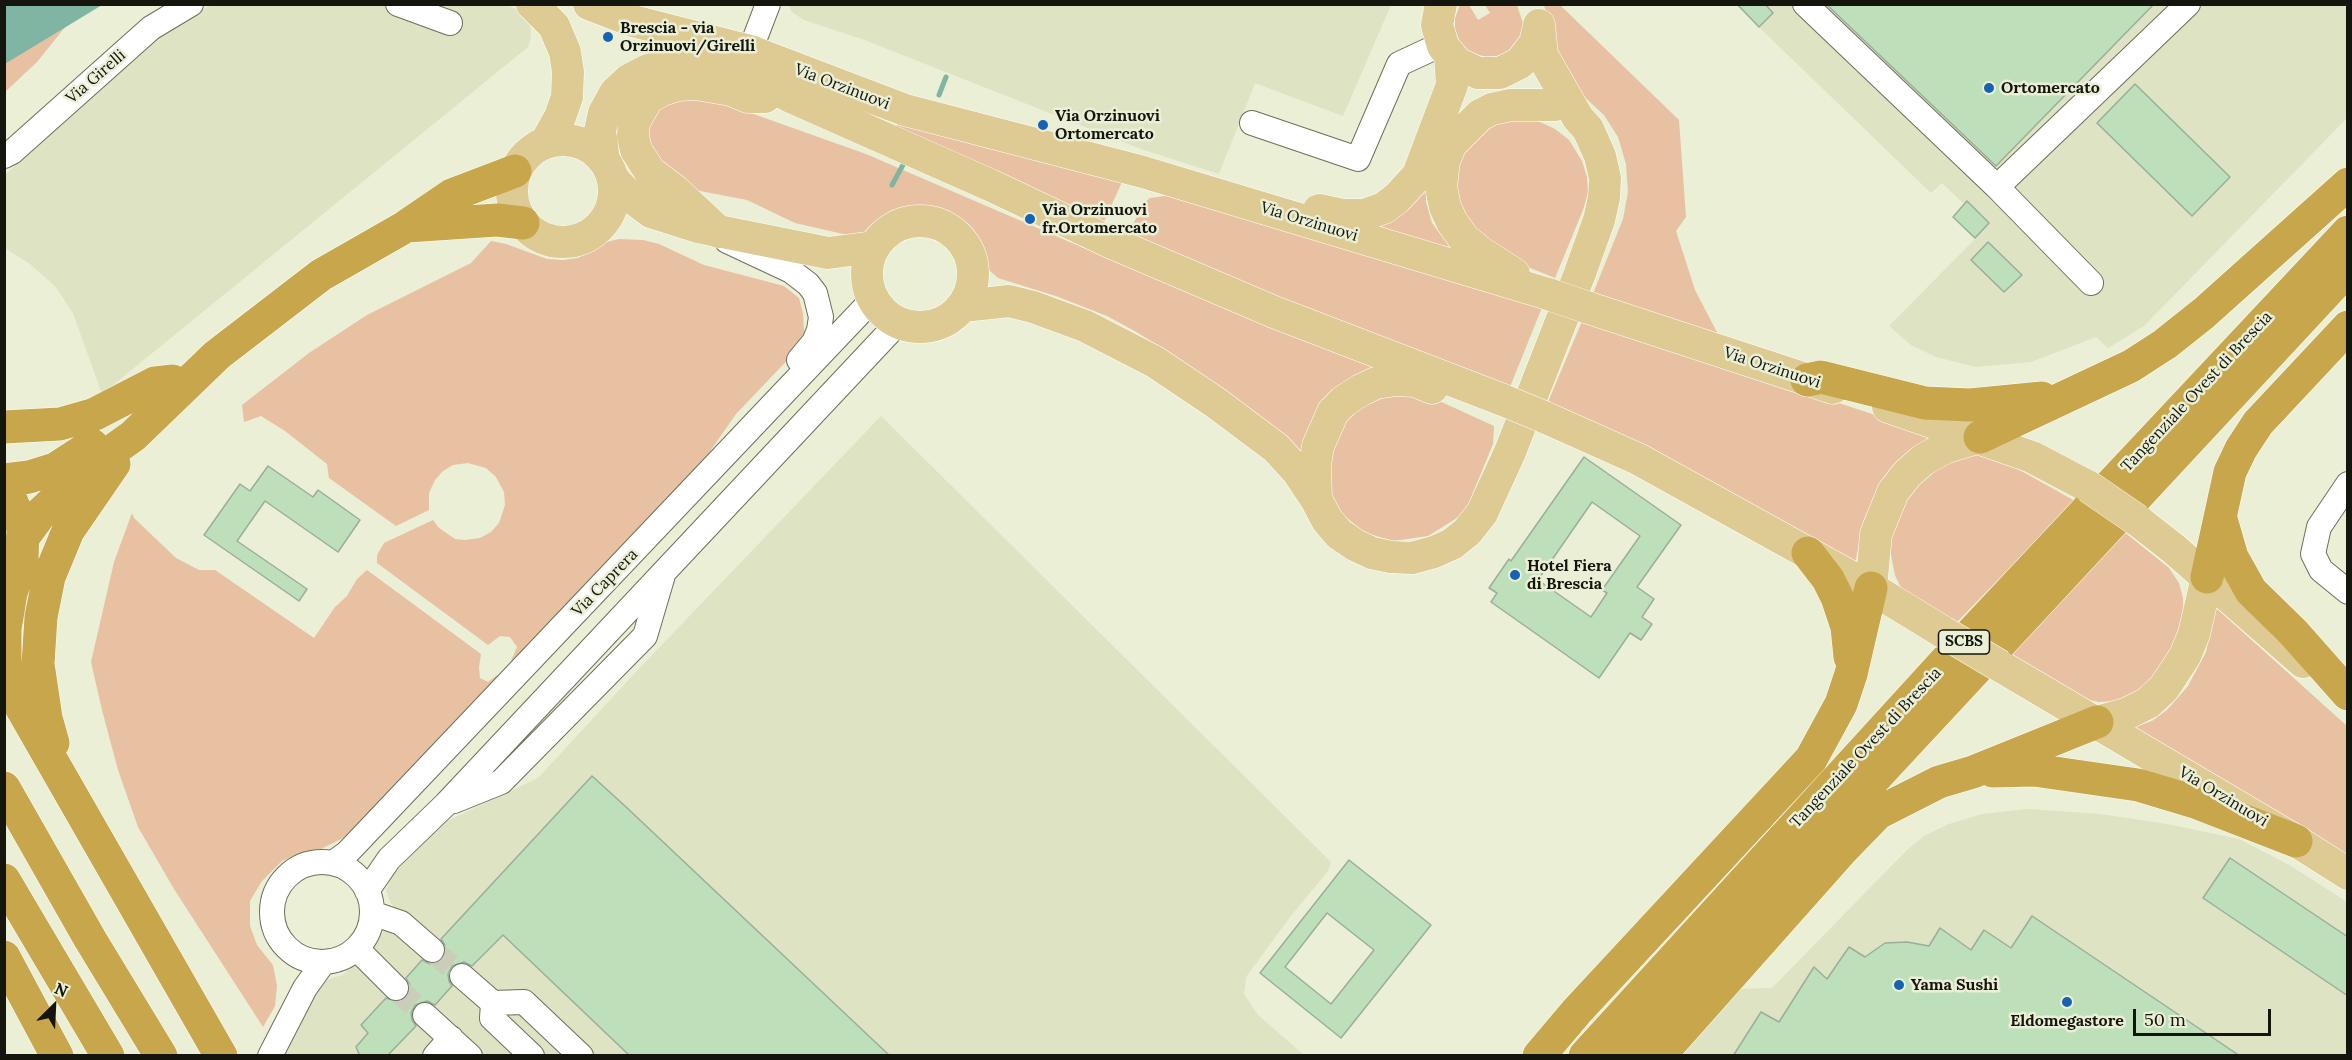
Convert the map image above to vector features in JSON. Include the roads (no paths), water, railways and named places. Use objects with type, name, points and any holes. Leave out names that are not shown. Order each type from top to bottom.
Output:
[{"type":"highway","points":[[4,480],[29,477],[55,469],[80,455],[173,381],[217,354],[321,275],[405,226],[452,195],[515,171]]},
{"type":"highway","points":[[1980,437],[2131,366],[2165,344],[2204,313],[2348,184]]},
{"type":"highway","points":[[405,226],[497,220],[523,223]]},
{"type":"highway","name":"Tangenziale Ovest di Brescia","points":[[1631,1047],[1962,643],[2348,232]]},
{"type":"highway","name":"Tangenziale Ovest di Brescia","points":[[1585,1056],[1631,1047],[1979,665],[2348,269]]},
{"type":"highway","points":[[2207,577],[2230,472],[2241,449],[2258,423],[2348,327]]},
{"type":"highway","points":[[22,539],[41,513],[87,470],[133,436],[217,354]]},
{"type":"highway","points":[[1808,380],[1821,377],[1925,403],[1970,405],[2045,398],[2087,387]]},
{"type":"highway","points":[[4,427],[60,424],[95,414],[155,383],[173,381]]},
{"type":"highway","points":[[68,791],[46,718],[38,664],[43,607],[49,577],[68,531],[133,436]]},
{"type":"highway","points":[[4,492],[11,500],[23,528],[22,560],[8,598],[5,630],[5,665],[17,700],[221,1055]]},
{"type":"highway","points":[[2220,514],[2232,557],[2252,591],[2293,632],[2348,694]]},
{"type":"highway","points":[[1809,553],[1828,579],[1837,597],[1847,627],[1851,674]]},
{"type":"highway","points":[[1539,1056],[1577,1011],[1812,759],[1841,704],[1851,674],[1872,588]]},
{"type":"highway","points":[[1568,1056],[1631,1047],[1834,859],[1878,813],[1939,782],[1973,772],[2097,722]]},
{"type":"highway","points":[[1973,772],[2034,770],[2138,785],[2198,802],[2296,841]]},
{"type":"highway","points":[[4,788],[90,939],[161,1056]]},
{"type":"highway","points":[[4,880],[108,1056]]},
{"type":"highway","points":[[4,957],[57,1056]]},
{"type":"main road","points":[[532,4],[554,27],[565,52],[568,72],[567,97],[560,117],[546,142]]},
{"type":"main road","name":"Via Orzinuovi","points":[[589,4],[633,21],[789,96],[990,185],[1102,238],[1274,312],[1503,400],[1638,459],[1872,588],[2348,874]]},
{"type":"main road","points":[[1223,197],[1265,196],[1343,215],[1364,215],[1384,208],[1398,198],[1418,175],[1452,85],[1446,50],[1437,25],[1441,4]]},
{"type":"main road","points":[[1537,15],[1535,43],[1528,55],[1515,66],[1494,72],[1461,108],[1444,161],[1441,187],[1445,207],[1452,222],[1464,238],[1480,252],[1545,293]]},
{"type":"main road","points":[[1537,15],[1542,55],[1566,111]]},
{"type":"main road","name":"Via Orzinuovi","points":[[633,21],[750,51],[905,110],[1143,172],[1545,293],[1980,437],[2032,457],[2089,487],[2137,520],[2207,577],[2348,700]]},
{"type":"main road","points":[[973,271],[1010,301],[1085,326],[1155,362],[1216,403],[1276,448],[1298,472],[1327,520],[1355,545],[1372,553],[1412,558],[1452,544],[1467,532],[1482,513],[1510,452],[1599,220],[1605,188],[1600,156],[1588,129],[1566,111],[1494,72],[1467,69],[1446,50]]},
{"type":"main road","points":[[789,96],[753,90],[686,65],[668,64],[648,70],[629,80],[615,93],[604,112],[600,131],[608,170],[614,195],[610,211],[602,224],[591,234],[577,240],[562,242],[540,237],[523,223],[515,211],[512,184],[515,171],[523,158],[546,142],[562,139],[578,142],[593,149],[608,170],[627,194],[651,212],[709,229],[828,253],[874,247]]},
{"type":"main road","points":[[709,229],[674,190],[650,172],[642,162],[633,136],[634,122],[640,110],[648,98],[678,85],[713,86],[748,97],[789,96]]},
{"type":"main road","points":[[1451,144],[1480,115],[1491,109],[1511,105],[1566,111]]},
{"type":"main road","points":[[602,224],[622,223],[651,212]]},
{"type":"main road","points":[[828,253],[870,290],[883,313],[898,323],[911,327],[939,324],[952,317],[963,306],[971,289],[973,271],[970,256],[963,243],[952,232],[932,223],[910,222],[883,235],[874,247],[869,258],[870,290]]},
{"type":"main road","points":[[963,306],[1010,301]]},
{"type":"main road","points":[[1316,499],[1315,465],[1324,428],[1333,412],[1344,401],[1361,390],[1376,383],[1396,380],[1415,381],[1459,399],[1503,400]]},
{"type":"main road","points":[[1872,588],[1876,534],[1893,492],[1907,474],[1923,460],[1944,448],[1980,437]]},
{"type":"main road","points":[[2097,722],[2126,714],[2148,704],[2164,688],[2185,656],[2194,634],[2207,577]]},
{"type":"street","name":"Via Girelli","points":[[4,156],[12,152],[151,28],[191,4]]},
{"type":"street","points":[[398,4],[450,23]]},
{"type":"street","points":[[750,51],[768,4]]},
{"type":"street","points":[[1805,4],[1996,187],[2091,283]]},
{"type":"street","points":[[1996,187],[2188,4]]},
{"type":"street","points":[[1252,123],[1358,159],[1399,64],[1446,50]]},
{"type":"street","points":[[709,229],[791,271],[808,284],[819,305],[819,330],[814,342],[754,405],[738,443]]},
{"type":"street","name":"Via Caprera","points":[[333,863],[347,853],[738,443],[870,290]]},
{"type":"street","name":"Via Caprera","points":[[357,949],[366,936],[370,902],[389,859],[446,804],[898,323]]},
{"type":"street","points":[[2348,483],[2319,527],[2313,554],[2320,570],[2348,592]]},
{"type":"street","points":[[396,988],[357,949],[341,959],[323,963],[308,961],[293,954],[282,944],[274,930],[271,915],[272,899],[279,885],[289,873],[303,865],[318,861],[333,863],[354,873],[370,902],[401,923],[432,950]]},
{"type":"street","points":[[288,1019],[293,954]]},
{"type":"street","points":[[271,1055],[305,988],[323,963]]},
{"type":"street","points":[[462,976],[493,1003],[524,1002],[581,1056]]},
{"type":"street","points":[[493,1003],[492,1018],[532,1056]]},
{"type":"street","points":[[426,1015],[443,1047],[470,1056]]},
{"type":"water","points":[[5,4],[102,4],[102,5],[5,64]]},
{"type":"waterway","points":[[939,95],[946,77]]},
{"type":"waterway","points":[[892,185],[904,163]]},
{"type":"tunnel","points":[[432,950],[462,976]]},
{"type":"tunnel","points":[[396,988],[425,1015]]},
{"type":"place","name":"Brescia - via Orzinuovi/Girelli","points":[[608,37]]},
{"type":"place","name":"Ortomercato","points":[[1989,88]]},
{"type":"place","name":"Via Orzinuovi Ortomercato","points":[[1043,125]]},
{"type":"place","name":"Via Orzinuovi fr.Ortomercato","points":[[1030,219]]},
{"type":"place","name":"Hotel Fiera di Brescia","points":[[1515,575]]},
{"type":"place","name":"Yama Sushi","points":[[1899,985]]},
{"type":"place","name":"Eldomegastore","points":[[2067,1002]]}]
